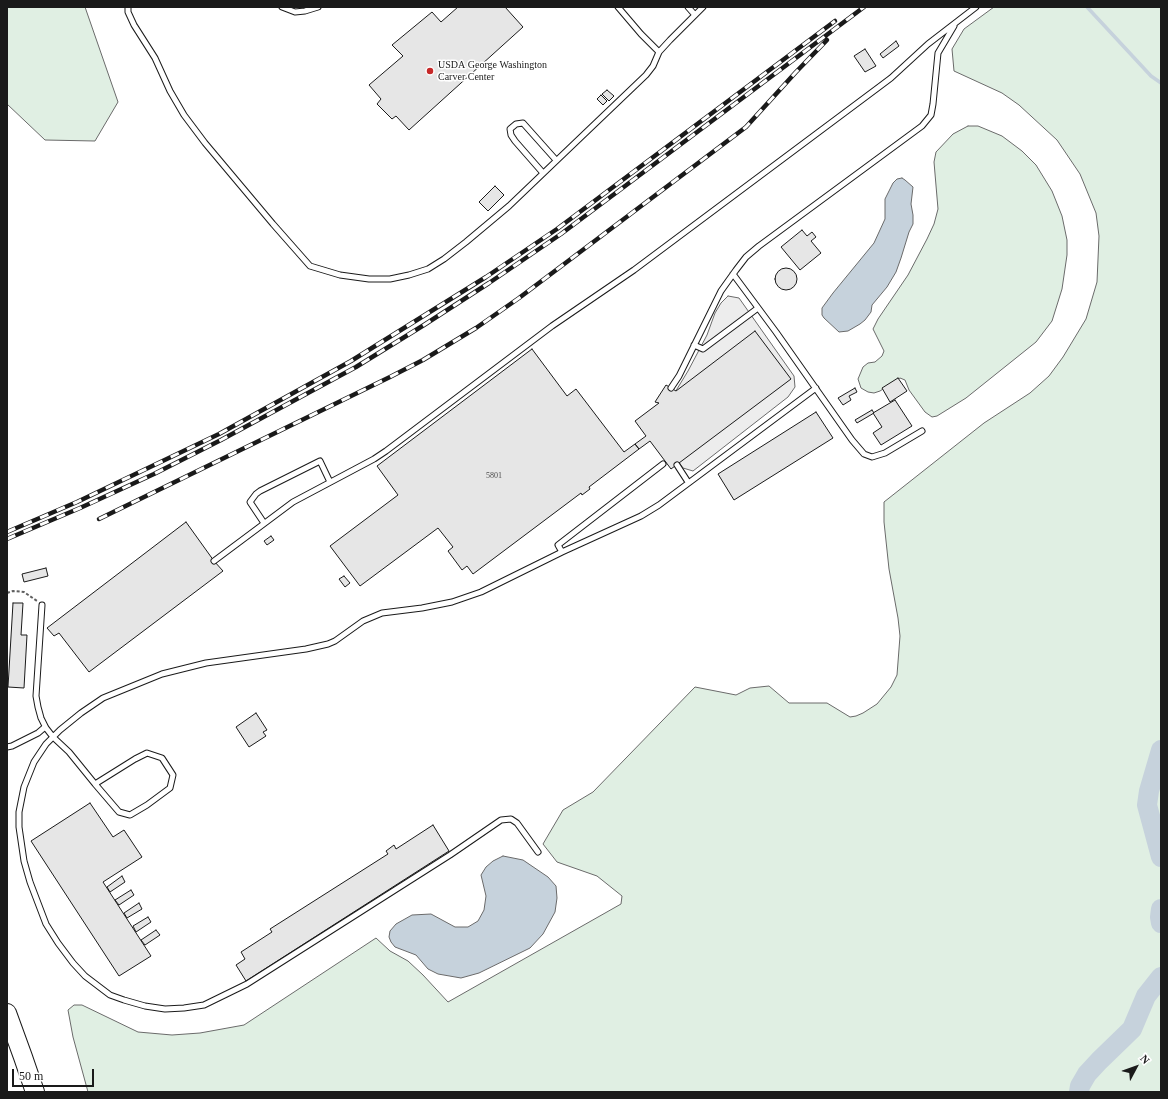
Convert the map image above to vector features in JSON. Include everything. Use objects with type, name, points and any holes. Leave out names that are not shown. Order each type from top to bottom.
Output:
[{"type":"highway","points":[[7,1013],[35,1092]]},
{"type":"lane","points":[[128,7],[128,12],[134,25],[155,58],[170,91],[184,115],[273,224],[310,266],[340,275],[369,279],[390,279],[409,275],[428,268],[444,259],[466,242],[509,206],[646,76],[653,66],[659,52],[703,7]]},
{"type":"lane","points":[[282,7],[295,12],[318,7]]},
{"type":"lane","points":[[618,7],[659,52]]},
{"type":"lane","points":[[688,7],[695,15]]},
{"type":"lane","points":[[214,561],[292,502],[374,459],[386,451],[552,326],[649,259],[885,82],[928,44],[976,7]]},
{"type":"lane","points":[[671,388],[721,291],[746,257],[922,126],[931,115],[938,53],[957,22]]},
{"type":"lane","points":[[543,173],[514,141],[510,129],[516,124],[523,123],[556,160]]},
{"type":"lane","points":[[733,274],[852,440],[864,454],[872,457],[885,453],[922,431]]},
{"type":"lane","points":[[694,345],[703,349],[758,308]]},
{"type":"lane","points":[[538,852],[517,823],[510,819],[501,820],[450,855],[247,984],[204,1005],[165,1009],[145,1006],[110,995],[85,976],[58,943],[46,924],[30,882],[21,843],[19,812],[24,787],[34,762],[46,744],[81,713],[103,698],[162,674],[206,664],[306,650],[328,644],[335,641],[372,616],[382,613],[422,608],[452,602],[481,592],[562,552],[641,516],[659,505],[816,388]]},
{"type":"lane","points":[[264,523],[250,502],[260,491],[320,461],[330,482]]},
{"type":"lane","points":[[562,552],[558,545],[663,464]]},
{"type":"lane","points":[[677,465],[688,482]]},
{"type":"lane","points":[[42,605],[36,696],[41,718],[45,727],[53,737],[70,752],[95,784],[119,812],[130,815],[147,805],[170,788],[173,775],[162,758],[147,753],[134,759],[95,784]]},
{"type":"lane","points":[[7,747],[38,733],[45,727]]},
{"type":"path","points":[[7,592],[24,592],[42,605]]},
{"type":"green space","points":[[7,7],[85,7],[118,102],[95,141],[45,140],[7,104]]},
{"type":"green space","points":[[994,7],[1161,7],[1161,1092],[88,1092],[73,1037],[68,1010],[74,1005],[82,1005],[138,1032],[172,1035],[200,1033],[244,1025],[376,938],[390,951],[408,961],[448,1002],[621,904],[622,896],[597,876],[557,862],[543,844],[563,810],[593,792],[695,687],[736,695],[750,688],[769,686],[789,703],[827,703],[850,717],[863,713],[877,704],[891,687],[897,675],[900,636],[889,569],[884,522],[884,502],[984,423],[1030,393],[1049,376],[1063,357],[1086,319],[1097,282],[1099,236],[1096,213],[1080,174],[1057,140],[1019,105],[1002,93],[954,71],[952,49],[964,29]]},
{"type":"green space","points":[[968,126],[978,126],[1002,136],[1022,151],[1036,165],[1052,191],[1062,216],[1067,240],[1067,255],[1062,289],[1052,321],[1036,342],[966,398],[937,416],[932,417],[925,412],[909,390],[905,380],[900,378],[880,391],[874,393],[868,392],[861,388],[858,379],[863,367],[868,363],[875,362],[882,356],[884,351],[873,329],[878,319],[908,275],[934,224],[938,209],[934,162],[936,152],[953,134]]},
{"type":"shaded area","points":[[902,178],[913,187],[911,204],[913,224],[896,272],[887,287],[872,305],[871,312],[865,320],[848,331],[839,332],[824,318],[822,315],[822,308],[874,243],[885,219],[885,199],[893,183],[897,179]]},
{"type":"shaded area","points":[[728,296],[739,298],[794,376],[795,387],[788,397],[693,471],[683,468],[649,420],[664,406],[677,389],[707,335],[715,313],[721,303]]},
{"type":"shaded area","points":[[503,856],[523,860],[548,877],[556,886],[557,898],[555,912],[543,934],[530,948],[479,973],[461,978],[438,974],[428,969],[416,955],[395,947],[389,937],[390,931],[396,924],[412,915],[431,914],[455,927],[468,927],[478,921],[484,910],[486,896],[481,875],[486,867],[493,861]]},
{"type":"building","name":"USDA George Washington Carver Center","points":[[458,7],[505,7],[523,27],[409,130],[396,116],[392,119],[377,104],[381,99],[369,85],[403,56],[392,45],[432,12],[441,22]]},
{"type":"building","points":[[896,41],[899,46],[883,58],[880,54]]},
{"type":"building","points":[[865,49],[876,66],[865,72],[854,56]]},
{"type":"building","points":[[607,90],[614,96],[609,101],[602,94]]},
{"type":"building","points":[[601,95],[607,101],[603,105],[597,99]]},
{"type":"building","points":[[495,186],[504,195],[488,211],[479,202]]},
{"type":"building","points":[[802,230],[807,236],[812,232],[816,237],[811,241],[821,253],[800,270],[781,247]]},
{"type":"building","points":[[786,268],[794,271],[797,279],[794,287],[786,290],[778,287],[775,279],[778,271]]},
{"type":"building","points":[[755,331],[791,379],[671,469],[650,441],[639,449],[635,444],[646,436],[635,421],[659,403],[655,402],[666,385],[676,391]]},
{"type":"building","points":[[532,349],[567,396],[576,389],[624,452],[635,444],[639,449],[589,487],[590,489],[582,495],[581,493],[473,574],[467,566],[462,570],[448,551],[453,547],[438,528],[360,586],[330,546],[398,495],[377,466]]},
{"type":"building","points":[[898,378],[907,391],[890,402],[882,388]]},
{"type":"building","points":[[855,388],[857,392],[849,396],[851,400],[843,405],[838,398]]},
{"type":"building","points":[[895,400],[912,426],[881,445],[873,433],[882,427],[873,413]]},
{"type":"building","points":[[872,410],[874,413],[857,423],[855,420]]},
{"type":"building","points":[[816,412],[833,438],[734,500],[718,474]]},
{"type":"building","points":[[186,522],[223,571],[89,672],[59,633],[54,636],[47,628]]},
{"type":"building","points":[[271,536],[274,540],[267,545],[264,541]]},
{"type":"building","points":[[46,568],[48,576],[24,582],[22,574]]},
{"type":"building","points":[[344,576],[350,583],[345,587],[339,579]]},
{"type":"building","points":[[13,603],[23,603],[21,635],[27,635],[24,688],[8,687]]},
{"type":"building","points":[[256,713],[267,730],[263,732],[266,736],[249,747],[236,727]]},
{"type":"building","points":[[90,803],[113,837],[124,830],[142,857],[103,882],[151,956],[119,976],[31,841]]},
{"type":"building","points":[[433,825],[449,851],[246,981],[236,965],[245,959],[241,952],[272,932],[270,929],[388,854],[386,851],[394,845],[396,849]]},
{"type":"building","points":[[122,876],[125,882],[110,892],[107,887]]},
{"type":"building","points":[[131,890],[134,895],[119,905],[115,900]]},
{"type":"building","points":[[139,903],[142,909],[127,918],[124,913]]},
{"type":"building","points":[[148,917],[151,922],[136,932],[133,926]]},
{"type":"building","points":[[156,930],[160,935],[145,945],[141,940]]},
{"type":"waterway","points":[[1087,7],[1151,76],[1161,83]]},
{"type":"waterway","points":[[1161,750],[1149,791],[1147,805],[1161,857]]},
{"type":"waterway","points":[[1161,909],[1161,923]]},
{"type":"waterway","points":[[1079,1092],[1080,1086],[1087,1074],[1132,1029],[1146,996],[1161,977]]},
{"type":"railway","points":[[7,539],[154,474],[221,440],[356,367],[424,325],[561,234],[864,7]]},
{"type":"railway","points":[[7,532],[77,502],[219,434],[351,361],[486,277],[557,229],[835,21]]},
{"type":"railway","points":[[99,519],[390,377],[423,360],[476,328],[519,298],[746,127],[827,40]]},
{"type":"place","name":"USDA George Washington Carver Center","points":[[430,71]]}]
